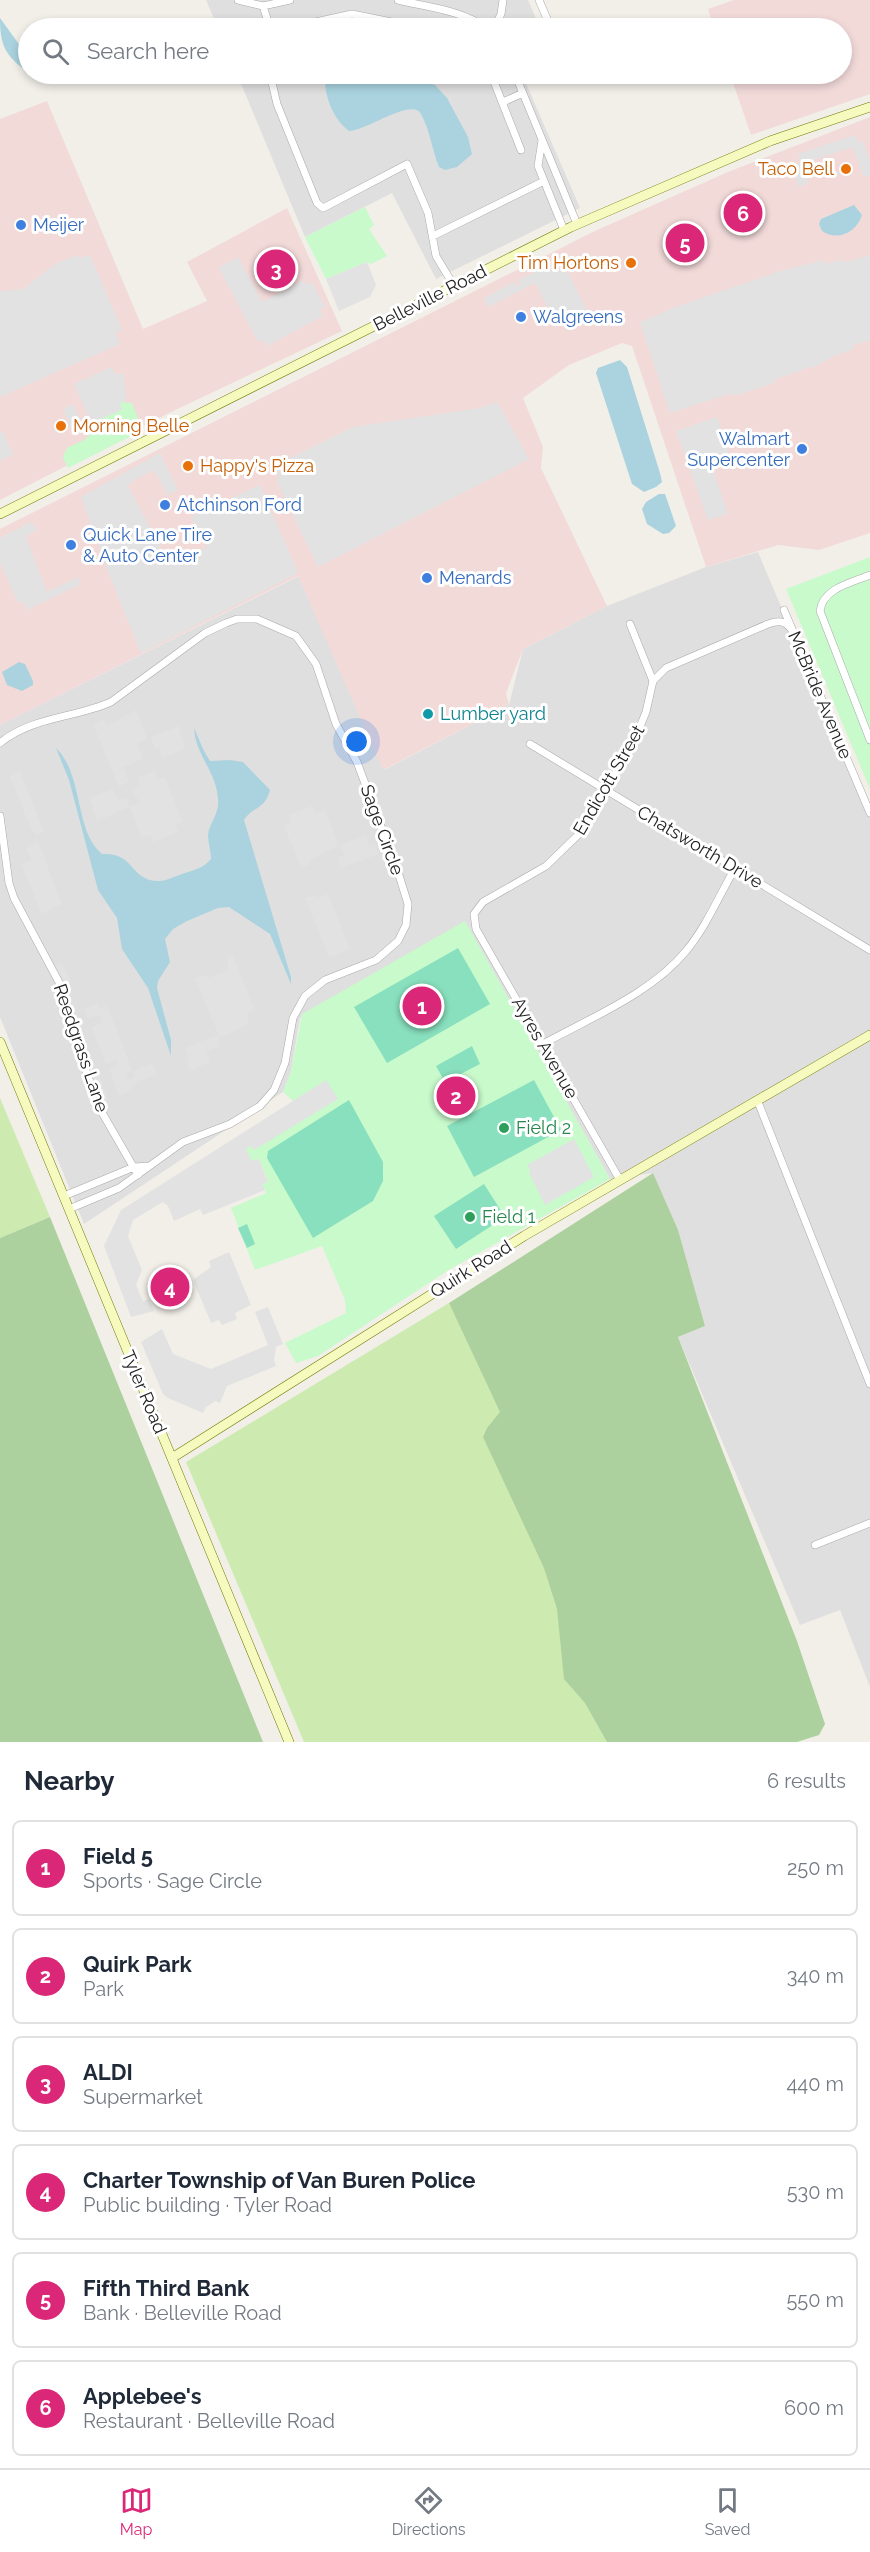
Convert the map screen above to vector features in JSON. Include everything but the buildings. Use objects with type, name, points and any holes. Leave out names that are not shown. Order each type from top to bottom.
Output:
[{"type":"street","points":[[238,0],[263,6],[290,0]]},
{"type":"street","points":[[398,0],[450,12],[464,18]]},
{"type":"street","points":[[499,18],[502,0]]},
{"type":"street","points":[[539,0],[547,18]]},
{"type":"street","points":[[263,6],[267,18]]},
{"type":"street","points":[[334,18],[352,14],[372,18]]},
{"type":"street","points":[[272,84],[277,104],[317,203],[323,208],[407,164],[428,213],[436,256],[454,286]]},
{"type":"street","points":[[496,84],[521,150]]},
{"type":"street","points":[[520,84],[577,224]]},
{"type":"street","points":[[502,102],[524,93]]},
{"type":"street","name":"Belleville Road","points":[[0,514],[564,230],[770,141],[870,106]]},
{"type":"street","points":[[542,140],[538,166],[564,230]]},
{"type":"street","points":[[433,236],[544,181]]},
{"type":"street","points":[[870,575],[839,588],[821,603],[821,619],[870,740]]},
{"type":"street","name":"McBride Avenue","points":[[784,610],[870,813]]},
{"type":"street","name":"Sage Circle","points":[[0,743],[12,733],[35,724],[94,710],[111,702],[205,633],[237,619],[256,619],[296,636],[316,664],[336,724],[357,762],[408,904],[406,925],[398,940],[376,960],[326,980],[306,996],[293,1018],[285,1064],[274,1090],[260,1106],[230,1124],[183,1142],[119,1188],[69,1209]]},
{"type":"street","points":[[630,624],[653,681],[666,668],[768,624],[781,621],[787,623],[792,630]]},
{"type":"street","name":"Endicott Street","points":[[474,914],[483,902],[532,875],[559,856],[579,834],[607,791],[637,736],[646,712],[653,681]]},
{"type":"street","name":"Chatsworth Drive","points":[[530,744],[870,950]]},
{"type":"street","name":"Reedgrass Lane","points":[[0,816],[9,883],[14,898],[61,986],[81,1045],[86,1071],[100,1108],[138,1175]]},
{"type":"street","points":[[543,1044],[639,991],[677,961],[700,932],[735,868]]},
{"type":"street","name":"Ayres Avenue","points":[[474,914],[476,929],[620,1180]]},
{"type":"street","name":"Quirk Road","points":[[172,1458],[525,1236],[870,1035]]},
{"type":"street","name":"Tyler Road","points":[[0,1042],[289,1742]]},
{"type":"street","points":[[758,1102],[870,1384]]},
{"type":"street","points":[[64,1197],[134,1167],[149,1166]]},
{"type":"street","points":[[815,1545],[870,1523]]},
{"type":"shaded area","points":[[206,0],[528,0],[536,18],[214,18]]},
{"type":"shaded area","points":[[734,0],[870,0],[870,94],[751,135],[733,84],[852,84],[852,18],[711,18],[708,9]]},
{"type":"shaded area","points":[[241,84],[526,84],[580,208],[436,279],[392,193],[305,237]]},
{"type":"shaded area","points":[[47,101],[143,329],[207,301],[187,262],[287,208],[342,331],[171,412],[0,500],[0,119]]},
{"type":"shaded area","points":[[870,117],[870,533],[819,550],[778,545],[706,567],[632,346],[622,343],[569,365],[523,398],[543,447],[541,468],[607,606],[523,649],[506,693],[509,705],[383,770],[298,576],[0,725],[0,529],[597,230],[728,172]]},
{"type":"shaded area","points":[[855,135],[858,142],[863,141],[870,162],[870,175],[864,177],[853,147],[802,164],[809,183],[799,187],[792,168],[800,162],[798,154]]},
{"type":"shaded area","points":[[78,255],[79,258],[90,255],[122,330],[115,333],[120,344],[0,397],[0,291],[23,289],[57,263]]},
{"type":"shaded area","points":[[870,255],[870,340],[853,345],[854,349],[836,355],[813,368],[812,366],[774,380],[774,383],[734,396],[732,393],[670,413],[640,322],[681,305],[777,272],[824,260],[826,264],[840,260],[846,262]]},
{"type":"shaded area","points":[[238,257],[262,302],[304,280],[307,285],[312,282],[325,307],[319,310],[323,316],[267,346],[263,340],[258,342],[219,268]]},
{"type":"shaded area","points":[[367,262],[376,285],[370,297],[339,311],[326,279]]},
{"type":"shaded area","points":[[552,264],[556,271],[565,266],[587,311],[580,315],[573,309],[554,319],[535,283],[488,307],[484,298],[513,282],[517,287],[520,285],[518,280]]},
{"type":"shaded area","points":[[111,367],[115,374],[124,374],[126,402],[120,402],[122,410],[91,423],[74,384]]},
{"type":"shaded area","points":[[497,402],[529,459],[318,567],[277,482],[280,463],[353,427],[480,408]]},
{"type":"shaded area","points":[[73,404],[82,424],[71,429],[63,409]]},
{"type":"shaded area","points":[[717,417],[730,457],[711,464],[728,514],[708,520],[676,431]]},
{"type":"shaded area","points":[[3,431],[13,455],[0,461],[0,432]]},
{"type":"shaded area","points":[[160,453],[178,490],[168,495],[154,470],[128,486],[170,565],[207,547],[191,517],[260,485],[298,573],[141,653],[81,497]]},
{"type":"shaded area","points":[[31,522],[37,529],[26,537],[47,592],[78,577],[81,584],[27,610],[23,601],[18,603],[0,562],[0,538]]},
{"type":"shaded area","points":[[758,552],[870,817],[870,1687],[840,1610],[800,1625],[678,1337],[705,1326],[653,1173],[610,1179],[465,922],[300,1018],[291,1071],[283,1092],[84,1224],[0,1017],[0,725],[299,576],[384,770],[509,705],[523,649],[607,606],[706,567]]},
{"type":"shaded area","points":[[136,710],[147,739],[137,743],[143,759],[123,767],[129,781],[119,787],[93,724],[104,720],[107,726]]},
{"type":"shaded area","points":[[179,726],[185,749],[162,758],[159,748],[155,749],[151,737]]},
{"type":"shaded area","points":[[155,770],[158,779],[165,777],[183,822],[175,824],[178,832],[153,842],[150,835],[142,838],[130,807],[140,803],[132,790],[140,785],[138,778]]},
{"type":"shaded area","points":[[20,771],[44,832],[36,835],[31,829],[10,777]]},
{"type":"shaded area","points":[[113,789],[118,800],[125,798],[130,807],[97,821],[90,798]]},
{"type":"shaded area","points":[[313,806],[316,813],[325,810],[339,846],[309,860],[310,864],[301,868],[284,826],[291,822],[288,815]]},
{"type":"shaded area","points":[[366,835],[369,845],[374,843],[378,854],[341,868],[337,858],[344,855],[340,845]]},
{"type":"shaded area","points":[[38,842],[62,904],[42,914],[21,864],[31,860],[27,848]]},
{"type":"shaded area","points":[[328,894],[350,949],[329,958],[305,898],[317,895],[318,898]]},
{"type":"shaded area","points":[[233,955],[255,1010],[246,1015],[249,1023],[220,1038],[195,978],[206,975],[207,978],[228,970],[228,957]]},
{"type":"shaded area","points":[[62,963],[71,982],[61,987],[51,968]]},
{"type":"shaded area","points":[[98,1003],[100,1008],[107,1006],[132,1070],[126,1074],[128,1080],[134,1078],[134,1071],[152,1063],[157,1074],[136,1082],[129,1091],[119,1096],[109,1068],[118,1063],[116,1060],[106,1064],[92,1027],[102,1023],[99,1015],[87,1018],[83,1009]]},
{"type":"shaded area","points":[[217,1035],[220,1046],[206,1052],[210,1062],[190,1070],[185,1048]]},
{"type":"shaded area","points":[[98,1073],[108,1099],[98,1104],[88,1076]]},
{"type":"shaded area","points":[[326,1080],[338,1099],[254,1150],[251,1146],[246,1149],[252,1161],[259,1159],[268,1182],[262,1184],[265,1190],[203,1215],[200,1209],[174,1221],[168,1206],[163,1202],[133,1220],[128,1236],[142,1270],[136,1285],[143,1301],[149,1299],[154,1311],[131,1317],[104,1246],[121,1210]]},
{"type":"shaded area","points":[[574,1139],[594,1177],[545,1205],[527,1165]]},
{"type":"shaded area","points":[[229,1252],[251,1305],[235,1313],[237,1319],[222,1325],[219,1320],[211,1323],[193,1280],[211,1267],[209,1261]]},
{"type":"shaded area","points":[[268,1307],[283,1344],[276,1347],[274,1360],[276,1366],[227,1386],[220,1403],[215,1401],[206,1407],[203,1413],[163,1394],[141,1342],[162,1329],[173,1354],[211,1369],[268,1345],[255,1312]]},
{"type":"green space","points":[[365,207],[374,225],[369,229],[387,256],[371,264],[367,262],[326,279],[305,237]]},
{"type":"green space","points":[[119,402],[132,403],[141,426],[139,432],[68,468],[63,457],[67,448],[86,439],[89,435],[86,418],[88,417],[91,423]]},
{"type":"green space","points":[[870,557],[870,789],[786,589]]},
{"type":"green space","points":[[465,921],[610,1179],[447,1271],[318,1356],[296,1363],[285,1343],[346,1313],[345,1300],[322,1246],[255,1270],[231,1208],[266,1193],[262,1184],[268,1181],[259,1159],[252,1162],[245,1149],[251,1145],[254,1150],[326,1081],[293,1101],[283,1092],[291,1071],[302,1014]]},
{"type":"green space","points":[[458,948],[490,1004],[387,1063],[354,1007]]},
{"type":"green space","points":[[472,1046],[480,1064],[445,1082],[436,1066]]},
{"type":"green space","name":"Field 2","points":[[534,1080],[561,1130],[474,1177],[447,1126]]},
{"type":"green space","points":[[0,1098],[50,1217],[0,1238]]},
{"type":"green space","points":[[349,1100],[383,1162],[383,1181],[373,1201],[313,1238],[267,1158],[268,1151]]},
{"type":"green space","points":[[653,1173],[678,1230],[705,1326],[678,1337],[797,1641],[825,1724],[819,1735],[797,1742],[607,1742],[585,1703],[564,1679],[557,1609],[544,1568],[483,1437],[500,1412],[449,1303]]},
{"type":"green space","name":"Field 1","points":[[484,1184],[505,1217],[456,1249],[434,1216]]},
{"type":"green space","points":[[50,1217],[263,1742],[0,1742],[0,1238]]},
{"type":"green space","points":[[247,1224],[255,1244],[247,1248],[238,1228]]},
{"type":"green space","points":[[449,1303],[507,1411],[615,1742],[304,1742],[186,1462]]},
{"type":"water","points":[[0,18],[18,43],[18,64],[5,49],[1,36]]},
{"type":"water","points":[[325,85],[435,85],[447,98],[468,137],[472,154],[457,167],[445,170],[439,167],[424,120],[416,110],[408,109],[357,130],[349,131],[336,117]]},
{"type":"water","points":[[854,205],[862,215],[856,226],[846,234],[834,236],[822,231],[819,224],[821,219]]},
{"type":"water","points":[[620,360],[627,367],[662,482],[644,492],[632,484],[596,373],[598,368]]},
{"type":"water","points":[[659,494],[665,494],[676,526],[669,533],[663,534],[647,524],[642,509],[646,502]]},
{"type":"water","points":[[19,662],[25,664],[33,681],[33,685],[22,691],[7,685],[2,672]]},
{"type":"water","points":[[194,728],[210,761],[243,762],[270,790],[262,805],[244,820],[291,977],[291,984],[270,934],[229,907],[218,908],[173,929],[165,939],[170,962],[158,981],[157,988],[171,1040],[171,1056],[148,988],[122,949],[117,918],[98,890],[69,780],[56,748],[65,759],[71,773],[87,832],[93,844],[102,854],[121,857],[149,880],[162,881],[205,865],[211,859],[208,835],[218,804],[217,790],[198,746]]},
{"type":"place","name":"Taco Bell","points":[[846,169]]},
{"type":"place","name":"Applebee's","points":[[743,213]]},
{"type":"place","name":"Meijer","points":[[21,225]]},
{"type":"place","name":"Fifth Third Bank","points":[[685,243]]},
{"type":"place","name":"Tim Hortons","points":[[631,263]]},
{"type":"place","name":"ALDI","points":[[276,269]]},
{"type":"place","name":"Walgreens","points":[[521,317]]},
{"type":"place","name":"Morning Belle","points":[[61,426]]},
{"type":"place","name":"Walmart Supercenter","points":[[802,449]]},
{"type":"place","name":"Happy's Pizza","points":[[188,466]]},
{"type":"place","name":"Atchinson Ford","points":[[165,505]]},
{"type":"place","name":"Quick Lane Tire & Auto Center","points":[[71,545]]},
{"type":"place","name":"Menards","points":[[427,578]]},
{"type":"place","name":"Lumber yard","points":[[428,714]]},
{"type":"place","name":"Field 5","points":[[422,1006]]},
{"type":"place","name":"Quirk Park","points":[[456,1096]]},
{"type":"place","name":"Field 2","points":[[504,1128]]},
{"type":"place","name":"Field 1","points":[[470,1217]]},
{"type":"place","name":"Charter Township of Van Buren Police","points":[[170,1287]]}]
